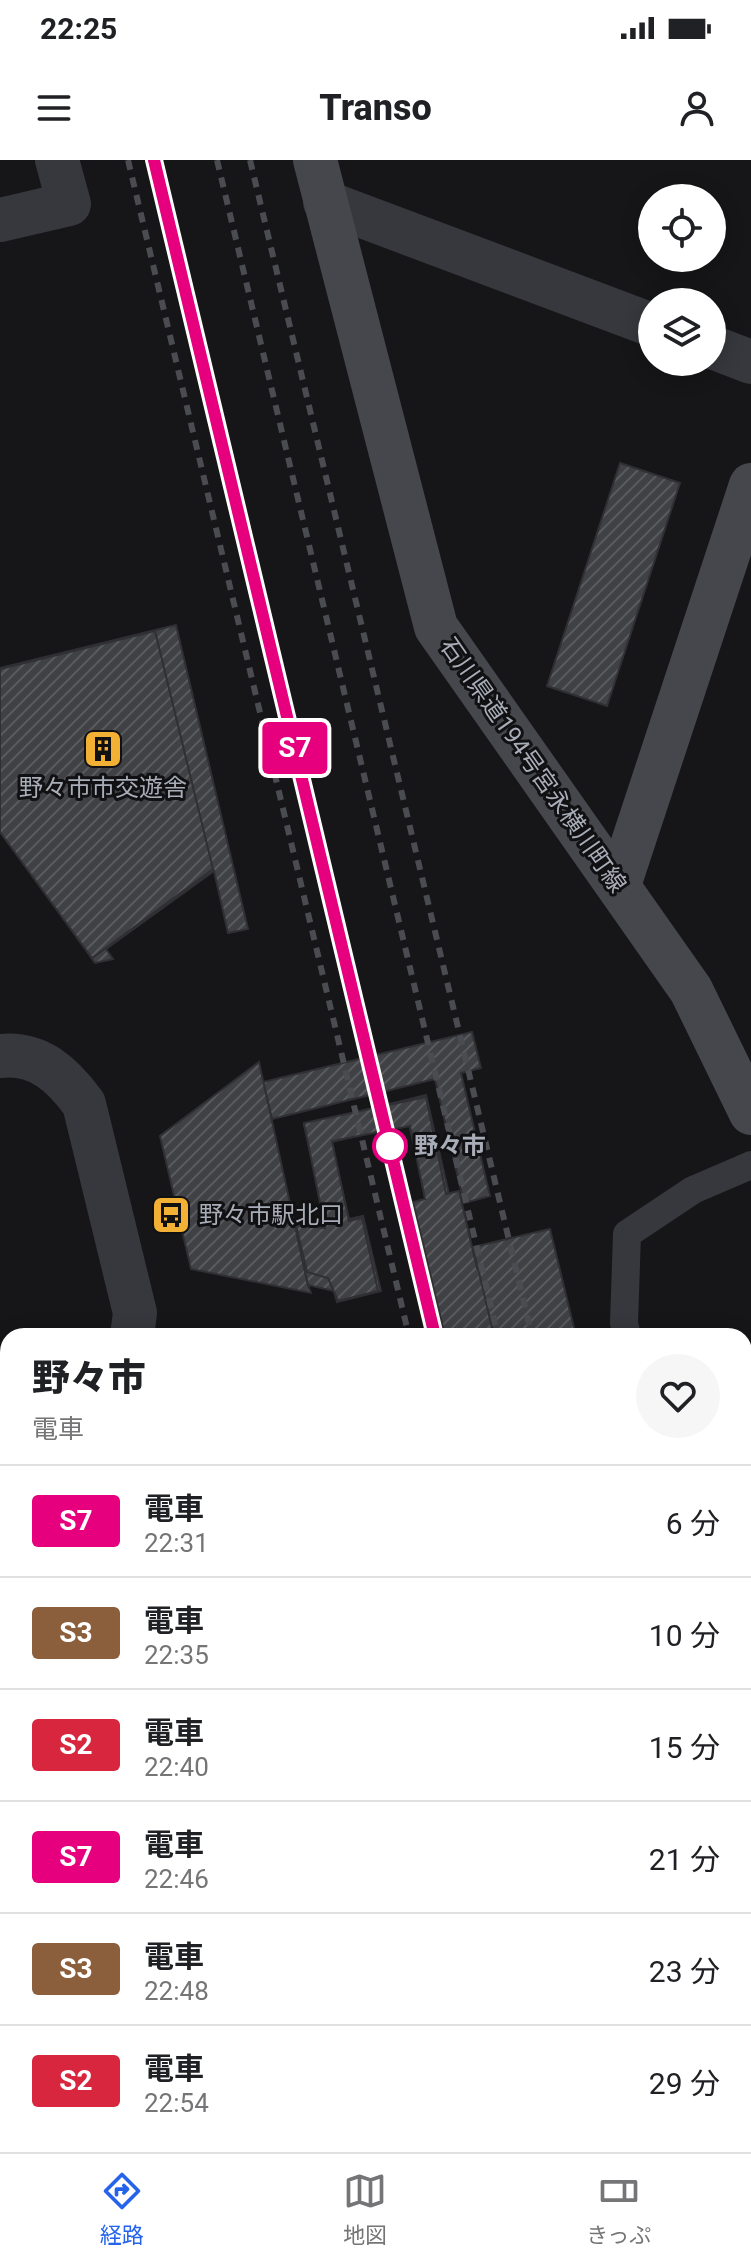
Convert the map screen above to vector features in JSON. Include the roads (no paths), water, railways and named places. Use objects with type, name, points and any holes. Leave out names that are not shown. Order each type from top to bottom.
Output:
[{"type":"main road","name":"石川県道194号宮永横川町線","points":[[315,160],[436,627],[691,990],[751,1113]]},
{"type":"main road","points":[[619,885],[751,485]]},
{"type":"street","points":[[0,220],[69,204],[57,160]]},
{"type":"street","points":[[325,202],[638,320]]},
{"type":"street","points":[[726,352],[751,362]]},
{"type":"street","points":[[0,1056],[36,1059],[66,1078],[84,1104],[135,1313],[133,1328]]},
{"type":"lane","points":[[625,1328],[627,1234],[693,1190],[751,1165]]},
{"type":"railway","points":[[128,160],[407,1328]]},
{"type":"railway","points":[[154,160],[433,1328]]},
{"type":"railway","points":[[217,160],[496,1328]]},
{"type":"railway","points":[[250,160],[530,1328]]},
{"type":"train","name":"S7","points":[[154,160],[433,1328]]},
{"type":"place","name":"野々市市交遊舎","points":[[103,749]]},
{"type":"place","name":"野々市","points":[[390,1146]]},
{"type":"place","name":"野々市駅北口","points":[[171,1215]]}]
